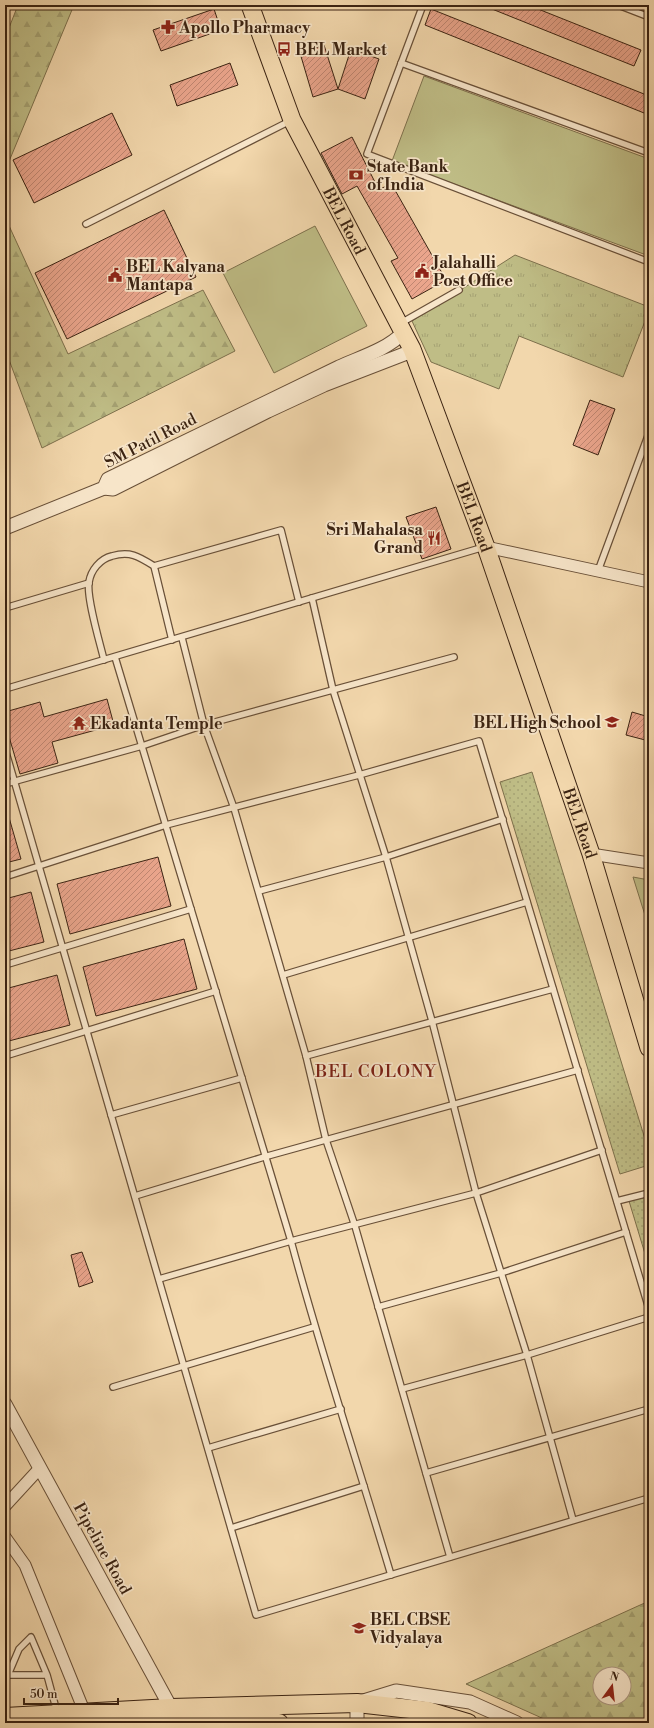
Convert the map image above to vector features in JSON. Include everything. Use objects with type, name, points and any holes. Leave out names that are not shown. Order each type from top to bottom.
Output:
[{"type":"highway","points":[[134,1723],[175,1718],[357,1703],[428,1711],[468,1723]]},
{"type":"highway","points":[[5,1717],[85,1713],[279,1723]]},
{"type":"main road","name":"BEL Road","points":[[250,5],[292,120],[412,351],[486,547],[590,854],[649,1048]]},
{"type":"street","name":"SM Patil Road","points":[[5,527],[104,488],[108,479],[290,390],[379,349],[397,339],[401,328]]},
{"type":"street","points":[[104,488],[113,489],[268,411],[324,385],[412,351]]},
{"type":"street","points":[[486,547],[649,582]]},
{"type":"street","points":[[590,854],[649,863]]},
{"type":"street","name":"Pipeline Road","points":[[5,1404],[175,1718]]},
{"type":"street","points":[[5,1506],[40,1469]]},
{"type":"street","points":[[5,1537],[25,1565],[85,1713]]},
{"type":"street","points":[[357,1723],[357,1703],[396,1691],[470,1702],[517,1723]]},
{"type":"lane","points":[[423,5],[367,154],[649,262]]},
{"type":"lane","points":[[618,5],[649,17]]},
{"type":"lane","points":[[401,63],[649,153]]},
{"type":"lane","points":[[86,224],[292,120]]},
{"type":"lane","points":[[401,328],[459,290]]},
{"type":"lane","points":[[598,571],[649,433]]},
{"type":"lane","points":[[154,566],[281,530],[299,602]]},
{"type":"lane","points":[[5,689],[182,638],[486,547]]},
{"type":"lane","points":[[104,660],[91,604],[89,583],[94,568],[106,557],[124,552],[140,557],[154,566],[172,640]]},
{"type":"lane","points":[[5,608],[89,583]]},
{"type":"lane","points":[[312,598],[333,690],[386,857],[432,1020],[452,1106],[476,1193],[526,1355],[573,1520]]},
{"type":"lane","points":[[182,638],[204,725],[234,808],[306,1056],[326,1140],[355,1226],[450,1557]]},
{"type":"lane","points":[[115,657],[242,1078],[264,1157],[291,1241],[314,1327],[341,1409],[391,1575]]},
{"type":"lane","points":[[5,784],[142,746],[204,725],[454,657]]},
{"type":"lane","points":[[5,877],[166,825],[359,775],[479,741],[649,1309]]},
{"type":"lane","points":[[5,749],[256,1615],[649,1498]]},
{"type":"lane","points":[[258,891],[386,857],[503,819]]},
{"type":"lane","points":[[283,975],[527,902]]},
{"type":"lane","points":[[5,965],[191,909]]},
{"type":"lane","points":[[306,1056],[432,1020],[553,988]]},
{"type":"lane","points":[[5,1056],[87,1032],[216,991]]},
{"type":"lane","points":[[135,1196],[264,1157],[578,1070]]},
{"type":"lane","points":[[111,1115],[242,1078]]},
{"type":"lane","points":[[159,1279],[291,1241],[355,1226],[476,1193],[602,1150]]},
{"type":"lane","points":[[617,1201],[649,1193]]},
{"type":"lane","points":[[378,1307],[501,1272],[626,1232]]},
{"type":"lane","points":[[402,1389],[526,1355],[649,1317]]},
{"type":"lane","points":[[113,1387],[314,1327]]},
{"type":"lane","points":[[208,1448],[341,1409]]},
{"type":"lane","points":[[426,1473],[550,1436],[649,1409]]},
{"type":"lane","points":[[231,1528],[364,1486]]},
{"type":"lane","points":[[47,1675],[8,1675],[19,1649],[31,1637],[47,1675],[57,1714]]},
{"type":"green space","points":[[18,5],[74,5],[5,171],[5,38]]},
{"type":"green space","points":[[424,76],[649,159],[649,256],[392,161]]},
{"type":"green space","points":[[5,217],[68,354],[203,290],[235,351],[42,448],[5,349]]},
{"type":"green space","points":[[315,226],[367,326],[274,373],[223,273]]},
{"type":"green space","points":[[515,255],[649,307],[649,311],[623,377],[519,336],[499,389],[431,362],[412,321]]},
{"type":"green space","points":[[532,772],[649,1152],[649,1165],[620,1174],[500,782]]},
{"type":"green space","points":[[633,877],[649,880],[649,928]]},
{"type":"green space","points":[[649,1196],[649,1267],[629,1201]]},
{"type":"green space","points":[[649,1601],[649,1723],[553,1723],[466,1684]]},
{"type":"building","points":[[482,5],[528,5],[641,50],[634,66]]},
{"type":"building","points":[[214,9],[221,30],[161,51],[153,30]]},
{"type":"building","points":[[431,9],[649,96],[649,115],[425,25]]},
{"type":"building","points":[[324,45],[338,89],[313,97],[300,53]]},
{"type":"building","points":[[351,49],[379,59],[365,99],[338,89]]},
{"type":"building","points":[[230,63],[238,85],[177,106],[170,85]]},
{"type":"building","points":[[112,113],[132,155],[34,203],[13,160]]},
{"type":"building","points":[[352,137],[379,190],[391,183],[446,280],[412,299],[391,261],[398,258],[357,186],[342,194],[321,153]]},
{"type":"building","name":"BEL Kalyana Mantapa","points":[[164,210],[196,277],[67,339],[35,273]]},
{"type":"building","points":[[590,400],[615,409],[598,455],[573,445]]},
{"type":"building","points":[[436,507],[451,549],[422,559],[406,517]]},
{"type":"building","points":[[107,699],[114,725],[52,742],[58,763],[20,774],[5,723],[5,712],[40,702],[44,717]]},
{"type":"building","points":[[632,712],[649,717],[649,741],[626,735]]},
{"type":"building","points":[[5,814],[8,814],[21,859],[5,863]]},
{"type":"building","points":[[158,857],[171,906],[70,934],[57,884]]},
{"type":"building","points":[[31,892],[44,942],[5,952],[5,899]]},
{"type":"building","points":[[184,939],[197,989],[96,1016],[83,967]]},
{"type":"building","points":[[57,975],[70,1025],[5,1042],[5,989]]},
{"type":"building","points":[[82,1252],[93,1282],[79,1287],[71,1255]]},
{"type":"place","name":"Apollo Pharmacy","points":[[168,27]]},
{"type":"place","name":"BEL Market","points":[[284,49]]},
{"type":"place","name":"State Bank of India","points":[[356,175]]},
{"type":"place","name":"Jalahalli Post Office","points":[[422,271]]},
{"type":"place","name":"BEL Kalyana Mantapa","points":[[115,275]]},
{"type":"place","name":"Sri Mahalasa Grand","points":[[434,538]]},
{"type":"place","name":"BEL High School","points":[[612,722]]},
{"type":"place","name":"Ekadanta Temple","points":[[79,723]]},
{"type":"place","name":"BEL CBSE Vidyalaya","points":[[359,1628]]},
{"type":"district","name":"BEL COLONY","points":[[376,1071]]}]
